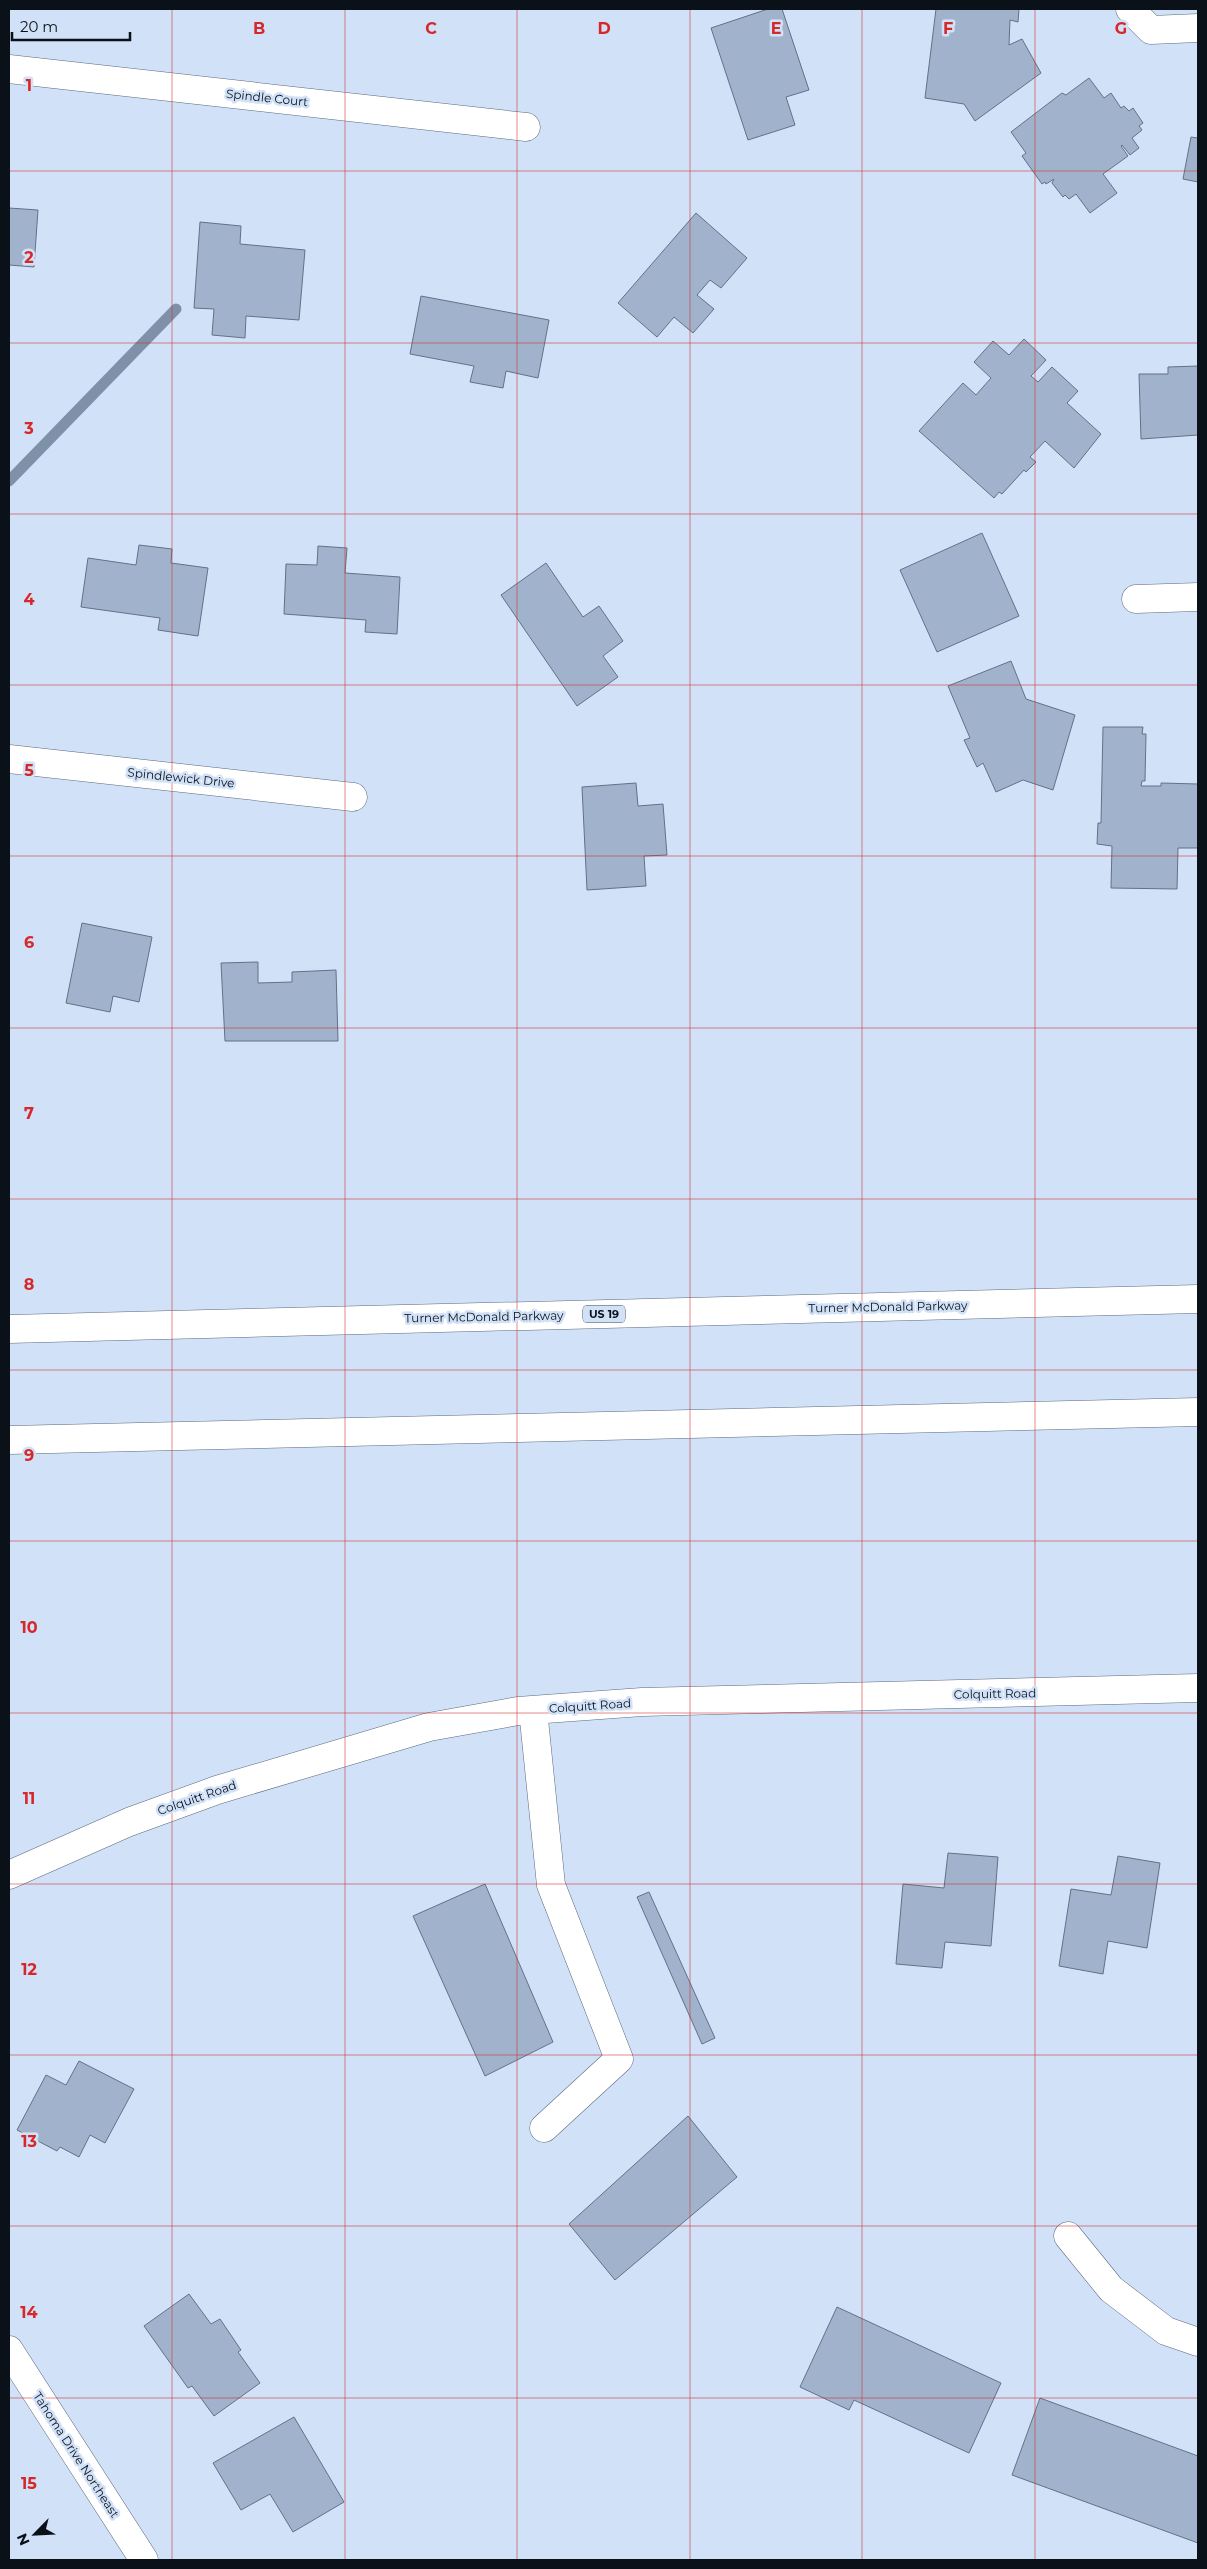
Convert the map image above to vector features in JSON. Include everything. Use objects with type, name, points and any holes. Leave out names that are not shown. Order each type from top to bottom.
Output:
[{"type":"main road","points":[[1130,9],[1151,30],[1198,28]]},
{"type":"main road","name":"Spindle Court","points":[[9,69],[526,127]]},
{"type":"main road","points":[[1136,599],[1198,597]]},
{"type":"main road","name":"Spindlewick Drive","points":[[9,759],[353,797]]},
{"type":"main road","name":"Turner McDonald Parkway","points":[[9,1330],[1198,1300]]},
{"type":"main road","points":[[9,1440],[1198,1412]]},
{"type":"main road","name":"Colquitt Road","points":[[9,1875],[129,1822],[217,1790],[429,1727],[533,1710],[642,1702],[1198,1688]]},
{"type":"main road","points":[[533,1710],[551,1885],[619,2059],[544,2128]]},
{"type":"main road","points":[[1068,2236],[1111,2289],[1166,2331],[1198,2342]]},
{"type":"main road","name":"Tahoma Drive Northeast","points":[[9,2350],[144,2560]]},
{"type":"building","points":[[768,9],[782,9],[809,90],[786,97],[795,125],[748,140],[711,28]]},
{"type":"building","points":[[936,9],[1019,9],[1018,22],[1010,20],[1009,45],[1022,39],[1041,73],[975,121],[964,104],[925,98]]},
{"type":"building","points":[[1089,78],[1104,98],[1111,93],[1121,108],[1124,106],[1129,111],[1133,108],[1143,123],[1139,126],[1142,130],[1132,138],[1139,148],[1130,155],[1122,145],[1128,156],[1103,174],[1117,193],[1090,213],[1076,194],[1069,199],[1065,195],[1063,197],[1052,183],[1054,179],[1046,184],[1045,182],[1042,184],[1022,156],[1026,153],[1011,132],[1062,93],[1066,95]]},
{"type":"building","points":[[1191,137],[1198,138],[1198,182],[1183,179]]},
{"type":"building","points":[[9,208],[38,210],[34,267],[9,265]]},
{"type":"building","points":[[696,213],[747,258],[721,288],[710,280],[697,295],[714,309],[693,333],[674,317],[657,337],[618,303]]},
{"type":"building","points":[[200,222],[241,226],[240,244],[305,250],[299,320],[246,316],[245,338],[212,335],[214,309],[194,308]]},
{"type":"building","points":[[421,296],[549,320],[538,378],[506,371],[503,388],[470,382],[474,366],[410,354]]},
{"type":"building","points":[[1024,339],[1046,360],[1031,376],[1038,382],[1052,367],[1078,391],[1067,403],[1101,434],[1074,468],[1045,441],[1030,457],[1036,462],[1026,472],[1024,470],[1002,494],[999,492],[994,498],[919,431],[963,383],[976,395],[991,378],[974,362],[993,341],[1009,355]]},
{"type":"building","points":[[1198,366],[1198,435],[1141,439],[1139,374],[1168,374],[1168,367]]},
{"type":"building","points":[[982,533],[1019,616],[937,652],[900,570]]},
{"type":"building","points":[[139,545],[172,549],[171,563],[208,568],[198,636],[158,630],[160,618],[81,607],[88,558],[136,565]]},
{"type":"building","points":[[318,546],[347,548],[345,573],[400,577],[397,634],[365,632],[366,620],[284,614],[286,564],[317,565]]},
{"type":"building","points":[[546,563],[583,617],[599,606],[623,641],[603,656],[618,677],[577,706],[501,595]]},
{"type":"building","points":[[1011,661],[1026,699],[1075,715],[1053,790],[1023,780],[996,792],[983,763],[977,767],[964,740],[970,738],[948,686]]},
{"type":"building","points":[[1103,727],[1143,727],[1142,734],[1146,734],[1145,781],[1142,781],[1141,786],[1161,786],[1161,783],[1198,784],[1198,848],[1178,848],[1177,889],[1111,888],[1112,846],[1097,844],[1098,823],[1101,823]]},
{"type":"building","points":[[636,783],[638,806],[663,804],[667,855],[644,856],[646,886],[587,890],[582,787]]},
{"type":"building","points":[[82,923],[152,937],[139,1002],[113,996],[110,1012],[66,1003]]},
{"type":"building","points":[[258,962],[258,983],[292,982],[292,972],[336,970],[338,1041],[225,1041],[221,963]]},
{"type":"building","points":[[948,1853],[998,1857],[991,1946],[945,1942],[942,1968],[896,1964],[903,1884],[944,1888]]},
{"type":"building","points":[[1118,1856],[1160,1863],[1147,1948],[1108,1941],[1103,1974],[1059,1966],[1071,1889],[1111,1895]]},
{"type":"building","points":[[485,1884],[553,2042],[485,2076],[413,1916]]},
{"type":"building","points":[[649,1892],[715,2038],[702,2044],[637,1897]]},
{"type":"building","points":[[79,2061],[134,2089],[105,2143],[90,2135],[79,2157],[60,2147],[57,2151],[17,2130],[46,2075],[66,2085]]},
{"type":"building","points":[[688,2116],[737,2177],[615,2280],[569,2224]]},
{"type":"building","points":[[189,2294],[211,2324],[220,2319],[241,2350],[238,2352],[260,2383],[214,2416],[192,2386],[188,2388],[144,2326]]},
{"type":"building","points":[[837,2307],[1001,2383],[969,2453],[854,2400],[849,2410],[800,2387]]},
{"type":"building","points":[[1040,2398],[1198,2456],[1198,2543],[1012,2475]]},
{"type":"building","points":[[294,2417],[344,2502],[293,2532],[270,2494],[241,2510],[213,2463]]},
{"type":"waterway","points":[[9,481],[176,309]]}]
